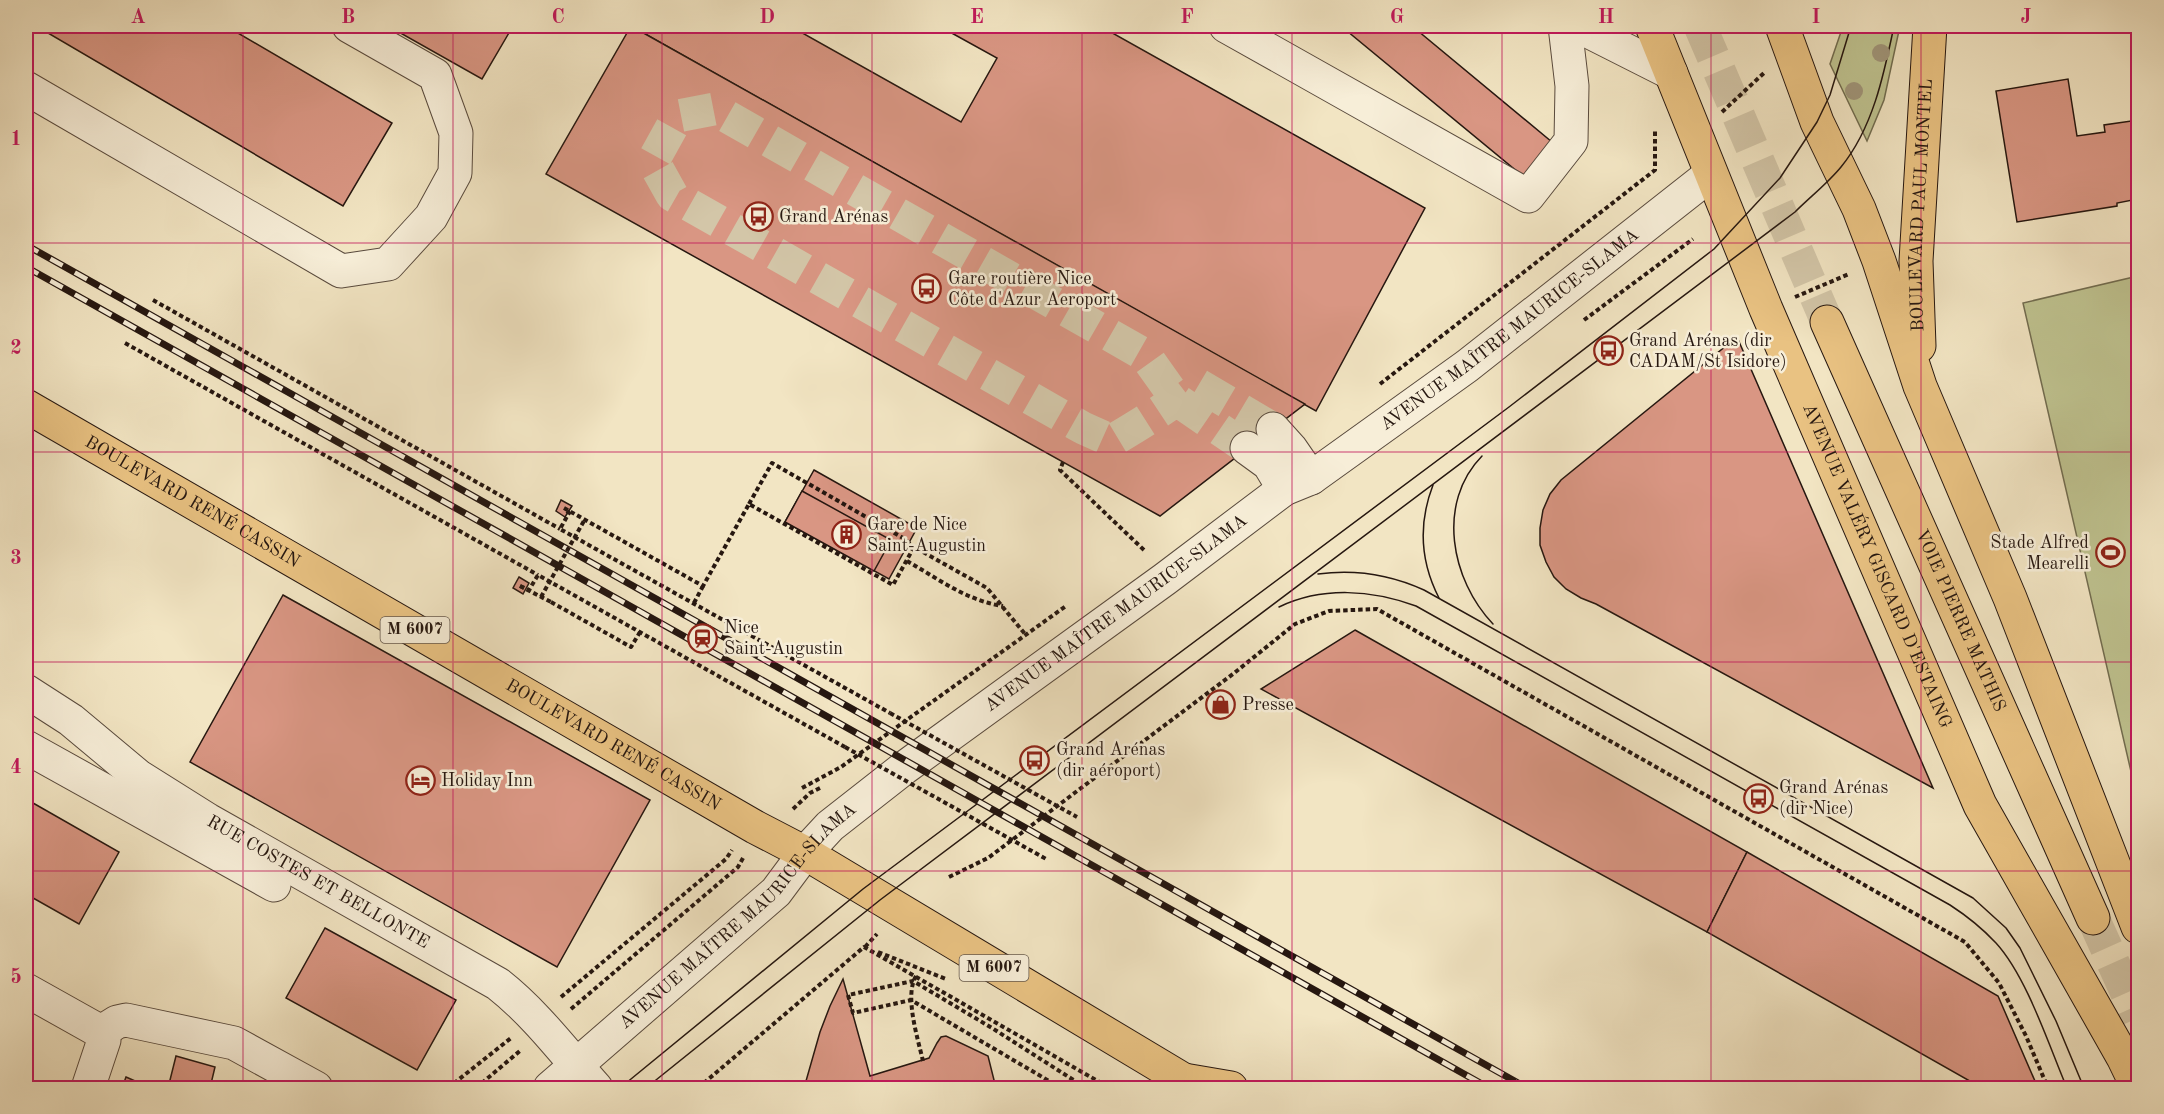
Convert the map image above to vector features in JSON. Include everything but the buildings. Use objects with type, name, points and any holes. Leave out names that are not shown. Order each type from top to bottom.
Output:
[{"type":"main road","name":"AVENUE VALÉRY GISCARD D'ESTAING","points":[[1652,26],[1766,309],[1980,805],[2131,1054],[2139,1088]]},
{"type":"main road","points":[[1782,26],[1817,122],[1859,209],[1884,272],[1920,386],[2010,598],[2139,927]]},
{"type":"main road","name":"BOULEVARD PAUL MONTEL","points":[[1920,386],[1916,261],[1930,26]]},
{"type":"main road","name":"VOIE PIERRE MATHIS","points":[[1827,322],[2093,918]]},
{"type":"main road","name":"BOULEVARD RENÉ CASSIN","points":[[26,406],[755,827],[805,853],[903,914],[1190,1084]]},
{"type":"main road","points":[[1190,1084],[1231,1089]]},
{"type":"street","points":[[26,88],[341,271],[388,264],[431,217],[455,173],[456,133],[435,75],[349,26]]},
{"type":"street","points":[[1226,26],[1528,195],[1571,141],[1572,86],[1566,26]]},
{"type":"street","points":[[1578,26],[1671,73]]},
{"type":"street","name":"AVENUE MAÎTRE MAURICE-SLAMA","points":[[550,1089],[586,1077],[776,892],[805,853],[830,826],[904,768],[1165,579],[1467,366],[1712,174]]},
{"type":"street","points":[[1260,439],[1291,449],[1298,484]]},
{"type":"street","name":"RUE COSTES ET BELLONTE","points":[[26,691],[70,720],[138,776],[208,820],[498,984],[541,1024],[586,1077]]},
{"type":"street","points":[[26,747],[274,885]]},
{"type":"street","points":[[26,990],[101,1032],[104,1040],[88,1089]]},
{"type":"street","points":[[101,1032],[117,1022],[135,1021],[234,1043],[316,1089]]},
{"type":"path","points":[[1445,334],[1655,170],[1655,131]]},
{"type":"path","points":[[1580,323],[1693,239]]},
{"type":"path","points":[[153,300],[1077,817]]},
{"type":"path","points":[[125,343],[1048,860]]},
{"type":"path","points":[[1063,462],[1060,470],[1146,552]]},
{"type":"path","points":[[694,603],[772,463],[987,588],[1025,634]]},
{"type":"path","points":[[749,504],[894,585],[914,547]]},
{"type":"path","points":[[560,529],[569,513],[564,508],[702,586]]},
{"type":"path","points":[[541,597],[585,519]]},
{"type":"path","points":[[873,531],[878,524]]},
{"type":"path","points":[[907,561],[985,604],[1003,606]]},
{"type":"path","points":[[538,575],[529,590],[520,586],[631,647],[640,632]]},
{"type":"path","points":[[950,877],[988,858],[1233,674],[1295,624],[1329,611],[1377,609],[1965,942],[1999,983],[2026,1036],[2048,1089]]},
{"type":"path","points":[[476,1089],[541,1024],[726,859],[737,842]]},
{"type":"path","points":[[448,1089],[541,1024],[738,867]]},
{"type":"path","points":[[698,1089],[877,934]]},
{"type":"path","points":[[864,947],[1110,1089]]},
{"type":"path","points":[[916,976],[913,981],[911,1000],[923,1061]]},
{"type":"path","points":[[1061,1089],[911,1000],[852,1013],[848,995],[913,981],[992,1028],[1086,1089]]},
{"type":"green space","points":[[1843,26],[1900,26],[1884,100],[1867,141],[1830,64]]},
{"type":"green space","name":"Stade Alfred Mearelli","points":[[2138,276],[2138,802],[2023,303]]},
{"type":"tunnel","points":[[1700,26],[1827,322]]},
{"type":"tunnel","points":[[1247,448],[1177,400],[1145,355],[714,109],[678,116],[653,161],[672,195],[1083,428],[1112,441],[1177,400],[1197,384],[1273,429]]},
{"type":"tunnel","points":[[2093,918],[2138,1018]]},
{"type":"tram line","points":[[620,1088],[863,889],[1509,407],[1714,249],[1780,178],[1817,122],[1830,95],[1851,26]]},
{"type":"tram line","points":[[646,1088],[880,900],[1795,212],[1836,173],[1852,152],[1876,100],[1894,26]]},
{"type":"tram line","points":[[1482,456],[1468,475],[1458,496],[1454,518],[1454,541],[1467,586],[1493,624]]},
{"type":"tram line","points":[[1433,485],[1425,514],[1423,542],[1428,570],[1439,598]]},
{"type":"tram line","points":[[1318,574],[1345,572],[1372,574],[1398,580],[1424,590],[1973,898],[2006,928],[2020,948],[2056,1021],[2084,1088]]},
{"type":"tram line","points":[[1279,607],[1296,600],[1330,593],[1382,596],[1416,606],[1950,905],[1996,943],[2018,974],[2067,1088]]},
{"type":"railway","points":[[26,245],[1527,1088]]},
{"type":"railway","points":[[26,267],[1489,1088]]},
{"type":"place","name":"Grand Arénas","points":[[758,217]]},
{"type":"place","name":"Gare routière Nice Côte d'Azur Aeroport","points":[[927,289]]},
{"type":"place","name":"Grand Arénas (dir CADAM/St Isidore)","points":[[1608,351]]},
{"type":"place","name":"Gare de Nice Saint-Augustin","points":[[846,535]]},
{"type":"place","name":"Stade Alfred Mearelli","points":[[2110,553]]},
{"type":"place","name":"Nice Saint-Augustin","points":[[703,638]]},
{"type":"place","name":"Presse","points":[[1221,705]]},
{"type":"place","name":"Grand Arénas (dir aéroport)","points":[[1035,760]]},
{"type":"place","name":"Holiday Inn","points":[[420,781]]},
{"type":"place","name":"Grand Arénas (dir Nice)","points":[[1758,798]]}]
